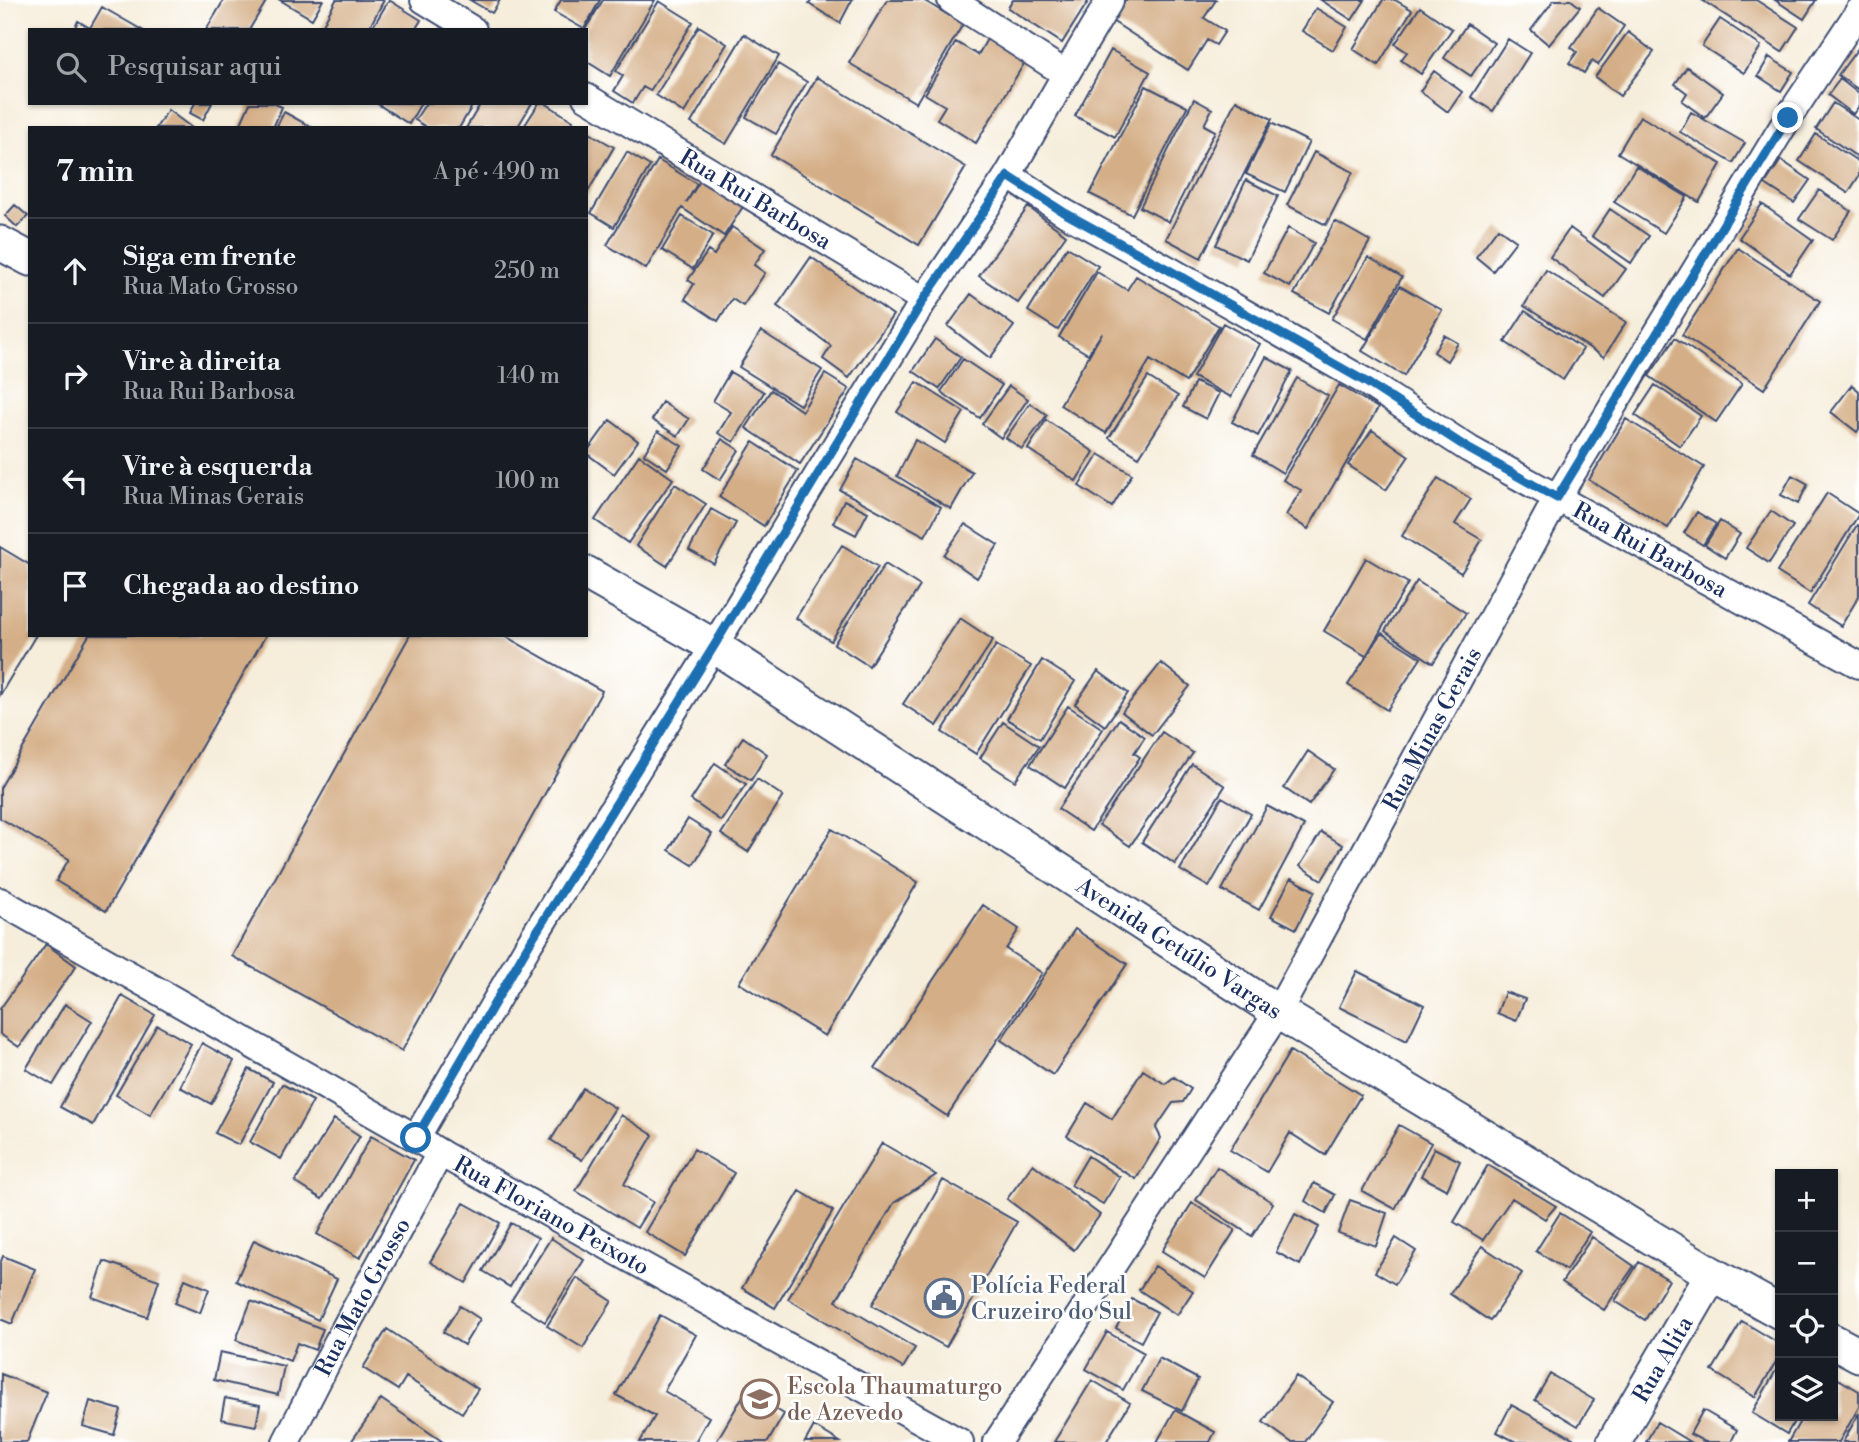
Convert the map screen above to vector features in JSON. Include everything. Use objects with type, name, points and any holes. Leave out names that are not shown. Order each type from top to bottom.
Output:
[{"type":"street","points":[[424,0],[470,28]]},
{"type":"street","points":[[951,0],[1066,74]]},
{"type":"street","points":[[416,1138],[529,944],[714,646],[924,299],[1008,176],[1110,0]]},
{"type":"street","name":"Rua Minas Gerais","points":[[997,1442],[1278,1012],[1557,498],[1788,118],[1859,11]]},
{"type":"street","name":"Rua Rui Barbosa","points":[[588,98],[924,299]]},
{"type":"street","name":"Rua Rui Barbosa","points":[[1008,176],[1065,213],[1366,382],[1469,449],[1859,666]]},
{"type":"street","points":[[0,243],[28,259]]},
{"type":"street","name":"Avenida Getúlio Vargas","points":[[588,574],[714,646],[1278,1012],[1712,1274],[1775,1309]]},
{"type":"street","name":"Rua Floriano Peixoto","points":[[0,901],[440,1153],[960,1442]]},
{"type":"street","name":"Rua Mato Grosso","points":[[286,1442],[440,1153]]},
{"type":"street","name":"Rua Alita","points":[[1614,1442],[1712,1274]]},
{"type":"street","points":[[1838,1344],[1859,1355]]},
{"type":"building","points":[[224,0],[267,0],[250,28],[207,28]]},
{"type":"building","points":[[280,0],[323,0],[312,19]]},
{"type":"building","points":[[336,0],[384,0],[369,28],[321,28]]},
{"type":"building","points":[[389,0],[421,20],[416,28],[372,28]]},
{"type":"building","points":[[470,0],[500,0],[492,13]]},
{"type":"building","points":[[561,0],[600,0],[585,28],[554,12]]},
{"type":"building","points":[[603,0],[655,0],[610,76],[588,62],[586,28]]},
{"type":"building","points":[[812,0],[852,0],[840,23],[809,4]]},
{"type":"building","points":[[887,0],[923,0],[963,24],[916,103],[849,63]]},
{"type":"building","points":[[1013,0],[1089,0],[1062,43],[1008,8]]},
{"type":"building","points":[[1125,0],[1216,0],[1204,18],[1225,31],[1216,45],[1207,40],[1188,70],[1112,21]]},
{"type":"building","points":[[1321,0],[1365,0],[1352,20]]},
{"type":"building","points":[[1383,0],[1395,0],[1412,10],[1378,65],[1353,49]]},
{"type":"building","points":[[1554,0],[1571,0],[1580,7],[1549,45],[1531,30]]},
{"type":"building","points":[[1702,0],[1756,0],[1798,27],[1782,52]]},
{"type":"building","points":[[1775,0],[1816,0],[1804,19]]},
{"type":"building","points":[[659,1],[693,22],[650,91],[643,87],[633,103],[614,91],[623,76],[616,71]]},
{"type":"building","points":[[102,7],[139,28],[90,28]]},
{"type":"building","points":[[1420,7],[1452,29],[1421,74],[1401,60],[1407,52],[1395,44]]},
{"type":"building","points":[[1316,8],[1347,27],[1333,50],[1302,31]]},
{"type":"building","points":[[1598,8],[1624,26],[1598,65],[1592,61],[1584,73],[1569,63],[1577,52],[1571,47]]},
{"type":"building","points":[[1720,19],[1761,46],[1744,73],[1702,46]]},
{"type":"building","points":[[78,21],[90,28],[75,28]]},
{"type":"building","points":[[1467,24],[1494,43],[1471,76],[1444,58]]},
{"type":"building","points":[[699,26],[727,44],[684,113],[656,95]]},
{"type":"building","points":[[1628,32],[1654,52],[1620,96],[1595,77]]},
{"type":"building","points":[[744,34],[779,56],[726,144],[691,123]]},
{"type":"building","points":[[987,39],[1025,62],[976,143],[937,119],[945,106],[925,94],[956,42],[978,55]]},
{"type":"building","points":[[1508,39],[1530,53],[1493,111],[1471,97]]},
{"type":"building","points":[[1859,47],[1859,90],[1838,75]]},
{"type":"building","points":[[1111,50],[1150,72],[1115,137],[1075,116]]},
{"type":"building","points":[[1769,57],[1793,72],[1781,91],[1758,76]]},
{"type":"building","points":[[778,64],[807,82],[776,134],[746,117]]},
{"type":"building","points":[[1687,67],[1723,93],[1705,118],[1682,101],[1687,93],[1675,84]]},
{"type":"building","points":[[1434,71],[1462,92],[1448,112],[1420,91]]},
{"type":"building","points":[[817,77],[966,167],[919,245],[771,155]]},
{"type":"building","points":[[1840,79],[1859,94],[1859,106],[1853,114],[1828,95]]},
{"type":"building","points":[[1146,86],[1187,107],[1132,215],[1090,194]]},
{"type":"building","points":[[1194,99],[1212,109],[1204,125],[1215,131],[1169,222],[1140,207]]},
{"type":"building","points":[[1236,100],[1272,119],[1201,258],[1166,239]]},
{"type":"building","points":[[1833,103],[1859,120],[1859,158],[1816,129]]},
{"type":"building","points":[[194,105],[211,105],[203,120],[190,113]]},
{"type":"building","points":[[249,105],[282,107],[274,126],[240,126]]},
{"type":"building","points":[[379,105],[420,105],[409,124]]},
{"type":"building","points":[[425,105],[473,105],[460,126],[425,126],[415,120]]},
{"type":"building","points":[[480,105],[531,105],[518,126],[467,126]]},
{"type":"building","points":[[538,105],[548,105],[573,121],[570,126],[524,126]]},
{"type":"building","points":[[168,110],[189,126],[157,126]]},
{"type":"building","points":[[284,112],[309,126],[277,126]]},
{"type":"building","points":[[1691,112],[1745,143],[1733,163],[1680,132]]},
{"type":"building","points":[[1640,116],[1721,164],[1699,202],[1618,153]]},
{"type":"building","points":[[1271,123],[1309,142],[1285,192],[1246,174]]},
{"type":"building","points":[[588,132],[614,147],[588,192]]},
{"type":"building","points":[[1816,134],[1859,162],[1859,176],[1848,193],[1799,161]]},
{"type":"building","points":[[627,152],[650,166],[614,227],[591,213]]},
{"type":"building","points":[[1314,152],[1353,172],[1326,225],[1287,205]]},
{"type":"building","points":[[658,160],[697,184],[686,203],[702,178],[744,205],[724,236],[682,208],[646,269],[607,245]]},
{"type":"building","points":[[1781,160],[1810,180],[1794,203],[1765,184]]},
{"type":"building","points":[[1636,166],[1687,197],[1664,233],[1614,202]]},
{"type":"building","points":[[1246,180],[1278,196],[1247,260],[1216,245]]},
{"type":"building","points":[[1819,190],[1851,211],[1832,240],[1799,219]]},
{"type":"building","points":[[1762,204],[1813,240],[1790,274],[1739,238]]},
{"type":"building","points":[[15,205],[28,216],[17,227],[5,216]]},
{"type":"building","points":[[1028,207],[1066,235],[1018,303],[979,276]]},
{"type":"building","points":[[1610,209],[1649,236],[1631,263],[1592,236]]},
{"type":"building","points":[[682,216],[713,235],[693,269],[662,250]]},
{"type":"building","points":[[1335,221],[1370,241],[1329,313],[1294,294]]},
{"type":"building","points":[[732,227],[765,249],[754,265],[765,273],[743,306],[732,299],[718,321],[685,299],[694,284],[688,280],[708,251],[714,255]]},
{"type":"building","points":[[1288,228],[1314,243],[1290,287],[1264,273]]},
{"type":"building","points":[[1498,228],[1516,241],[1493,271],[1476,257]]},
{"type":"building","points":[[1570,228],[1626,269],[1605,298],[1550,257]]},
{"type":"building","points":[[1067,247],[1098,266],[1058,330],[1028,311]]},
{"type":"building","points":[[1738,248],[1820,301],[1764,389],[1682,335]]},
{"type":"building","points":[[811,257],[893,315],[849,378],[823,359],[831,346],[777,306]]},
{"type":"building","points":[[1368,257],[1402,277],[1367,339],[1332,319]]},
{"type":"building","points":[[1546,270],[1626,322],[1604,357],[1524,306]]},
{"type":"building","points":[[1097,272],[1127,290],[1136,276],[1219,326],[1186,382],[1150,360],[1106,433],[1060,405],[1102,333],[1088,354],[1059,337]]},
{"type":"building","points":[[1400,286],[1442,310],[1404,376],[1362,351]]},
{"type":"building","points":[[971,294],[1014,326],[990,358],[948,326]]},
{"type":"building","points":[[1525,311],[1583,349],[1563,380],[1505,342]]},
{"type":"building","points":[[1223,323],[1260,344],[1231,397],[1193,377]]},
{"type":"building","points":[[761,331],[822,370],[800,405],[739,367]]},
{"type":"building","points":[[1444,335],[1458,343],[1447,361],[1434,352]]},
{"type":"building","points":[[1675,338],[1742,384],[1716,422],[1649,376]]},
{"type":"building","points":[[935,339],[961,357],[939,389],[913,371]]},
{"type":"building","points":[[1266,357],[1292,371],[1258,436],[1232,422]]},
{"type":"building","points":[[963,359],[1002,385],[980,418],[941,392]]},
{"type":"building","points":[[730,372],[764,392],[734,442],[718,433],[731,412],[713,401]]},
{"type":"building","points":[[825,374],[849,389],[800,464],[746,428],[771,390],[802,411]]},
{"type":"building","points":[[1148,377],[1178,396],[1139,457],[1109,438]]},
{"type":"building","points":[[1297,378],[1328,396],[1283,473],[1253,455]]},
{"type":"building","points":[[917,382],[964,412],[945,443],[897,412]]},
{"type":"building","points":[[1195,382],[1219,393],[1206,419],[1183,407]]},
{"type":"building","points":[[1339,385],[1378,408],[1308,529],[1286,515],[1301,490],[1283,480]]},
{"type":"building","points":[[1655,385],[1701,416],[1680,446],[1635,415]]},
{"type":"building","points":[[1852,385],[1859,391],[1857,432],[1831,412]]},
{"type":"building","points":[[1009,386],[1028,399],[1001,438],[982,424]]},
{"type":"building","points":[[662,402],[689,419],[678,436],[652,420]]},
{"type":"building","points":[[1030,403],[1047,415],[1022,449],[1006,438]]},
{"type":"building","points":[[1626,419],[1704,467],[1668,528],[1589,480]]},
{"type":"building","points":[[610,420],[638,441],[614,474],[588,454],[588,450]]},
{"type":"building","points":[[1046,420],[1094,452],[1076,481],[1028,449]]},
{"type":"building","points":[[1372,430],[1409,456],[1386,490],[1348,465]]},
{"type":"building","points":[[658,431],[682,446],[667,469],[644,454]]},
{"type":"building","points":[[722,439],[739,450],[720,480],[703,469]]},
{"type":"building","points":[[915,440],[972,472],[951,509],[897,476]]},
{"type":"building","points":[[753,442],[798,471],[764,526],[719,497]]},
{"type":"building","points":[[1099,454],[1132,474],[1112,507],[1079,486]]},
{"type":"building","points":[[639,455],[673,479],[628,543],[595,520]]},
{"type":"building","points":[[857,459],[941,507],[925,536],[840,490]]},
{"type":"building","points":[[1792,475],[1808,484],[1798,504],[1781,495]]},
{"type":"building","points":[[1438,478],[1471,499],[1455,524],[1482,540],[1461,573],[1402,536]]},
{"type":"building","points":[[675,484],[706,504],[667,566],[636,546]]},
{"type":"building","points":[[1827,493],[1859,514],[1810,593],[1777,572]]},
{"type":"building","points":[[844,500],[868,512],[856,535],[833,523]]},
{"type":"building","points":[[711,509],[736,523],[714,564],[689,550]]},
{"type":"building","points":[[1771,511],[1793,526],[1769,563],[1746,548]]},
{"type":"building","points":[[1697,512],[1716,524],[1703,545],[1684,533]]},
{"type":"building","points":[[1720,521],[1740,534],[1725,558],[1705,545]]},
{"type":"building","points":[[965,524],[998,545],[977,578],[944,555]]},
{"type":"building","points":[[1857,525],[1859,596],[1841,626],[1808,605]]},
{"type":"building","points":[[842,545],[878,567],[831,641],[796,618]]},
{"type":"building","points":[[0,547],[28,564],[28,637],[35,637],[0,695]]},
{"type":"building","points":[[1366,558],[1408,583],[1366,656],[1324,631]]},
{"type":"building","points":[[885,564],[920,586],[869,666],[834,644]]},
{"type":"building","points":[[1417,581],[1466,613],[1433,663],[1385,631]]},
{"type":"building","points":[[960,618],[993,640],[937,726],[903,704]]},
{"type":"building","points":[[1382,633],[1421,658],[1387,710],[1348,685]]},
{"type":"building","points":[[88,637],[265,637],[106,911],[56,881],[69,859],[0,818],[0,788]]},
{"type":"building","points":[[409,637],[507,637],[602,691],[402,1051],[232,956]]},
{"type":"building","points":[[996,645],[1031,666],[976,754],[942,732]]},
{"type":"building","points":[[1042,660],[1075,681],[1040,739],[1007,719]]},
{"type":"building","points":[[1161,663],[1190,686],[1152,735],[1122,712]]},
{"type":"building","points":[[1098,671],[1128,693],[1105,726],[1075,704]]},
{"type":"building","points":[[1068,706],[1103,729],[1065,788],[1030,765]]},
{"type":"building","points":[[1119,719],[1145,737],[1134,753],[1140,757],[1091,831],[1058,809]]},
{"type":"building","points":[[1003,722],[1039,746],[1015,781],[980,758]]},
{"type":"building","points":[[1162,732],[1193,753],[1130,846],[1099,825]]},
{"type":"building","points":[[743,737],[767,754],[751,780],[725,764]]},
{"type":"building","points":[[1308,751],[1334,769],[1309,805],[1284,788]]},
{"type":"building","points":[[715,763],[746,784],[721,821],[691,800]]},
{"type":"building","points":[[1192,764],[1225,786],[1175,864],[1142,842]]},
{"type":"building","points":[[757,779],[783,796],[748,852],[721,834]]},
{"type":"building","points":[[1222,797],[1251,814],[1209,887],[1180,870]]},
{"type":"building","points":[[1267,806],[1304,826],[1259,910],[1222,890]]},
{"type":"building","points":[[688,819],[712,834],[693,865],[669,850]]},
{"type":"building","points":[[832,829],[918,882],[825,1036],[739,983]]},
{"type":"building","points":[[1321,832],[1343,845],[1322,880],[1300,866]]},
{"type":"building","points":[[1291,878],[1315,891],[1296,929],[1271,916]]},
{"type":"building","points":[[983,905],[1019,929],[1006,949],[1042,973],[947,1116],[875,1068]]},
{"type":"building","points":[[1075,929],[1127,964],[1053,1075],[1001,1040]]},
{"type":"building","points":[[46,944],[76,966],[19,1047],[0,1034],[0,1009]]},
{"type":"building","points":[[1357,971],[1424,1005],[1407,1041],[1339,1007]]},
{"type":"building","points":[[1505,992],[1525,999],[1516,1021],[1497,1013]]},
{"type":"building","points":[[122,996],[155,1015],[93,1125],[60,1107]]},
{"type":"building","points":[[65,1004],[92,1021],[53,1085],[26,1069]]},
{"type":"building","points":[[157,1025],[191,1044],[150,1115],[116,1095]]},
{"type":"building","points":[[202,1043],[234,1061],[211,1104],[180,1087]]},
{"type":"building","points":[[1290,1051],[1361,1095],[1325,1155],[1290,1133],[1267,1172],[1230,1150]]},
{"type":"building","points":[[249,1069],[273,1082],[239,1145],[215,1133]]},
{"type":"building","points":[[1143,1070],[1165,1084],[1174,1077],[1191,1089],[1183,1102],[1173,1103],[1156,1128],[1161,1138],[1136,1179],[1067,1136],[1087,1103],[1112,1119]]},
{"type":"building","points":[[282,1084],[313,1101],[281,1159],[250,1142]]},
{"type":"building","points":[[583,1088],[615,1108],[582,1160],[551,1140]]},
{"type":"building","points":[[621,1115],[653,1135],[624,1184],[653,1202],[637,1228],[576,1191]]},
{"type":"building","points":[[334,1119],[360,1136],[322,1199],[295,1182]]},
{"type":"building","points":[[1399,1125],[1431,1143],[1395,1209],[1362,1191]]},
{"type":"building","points":[[371,1136],[414,1160],[360,1258],[317,1234]]},
{"type":"building","points":[[882,1143],[936,1175],[894,1203],[836,1301],[915,1348],[903,1368],[788,1299]]},
{"type":"building","points":[[1434,1148],[1460,1161],[1447,1190],[1421,1176]]},
{"type":"building","points":[[694,1149],[734,1173],[685,1256],[645,1232]]},
{"type":"building","points":[[1088,1156],[1120,1177],[1103,1204],[1071,1185]]},
{"type":"building","points":[[1033,1164],[1100,1215],[1074,1250],[1007,1199]]},
{"type":"building","points":[[1488,1165],[1556,1206],[1545,1219],[1512,1198],[1483,1240],[1454,1222]]},
{"type":"building","points":[[1217,1167],[1273,1203],[1252,1236],[1196,1200]]},
{"type":"building","points":[[943,1180],[1017,1222],[946,1347],[872,1305]]},
{"type":"building","points":[[1314,1183],[1335,1195],[1326,1213],[1305,1201]]},
{"type":"building","points":[[800,1191],[833,1211],[775,1308],[742,1288]]},
{"type":"building","points":[[1350,1200],[1387,1213],[1376,1246],[1338,1233]]},
{"type":"building","points":[[464,1203],[500,1223],[466,1283],[430,1262]]},
{"type":"building","points":[[1192,1203],[1235,1230],[1205,1278],[1162,1251]]},
{"type":"building","points":[[1560,1213],[1590,1232],[1566,1270],[1536,1251]]},
{"type":"building","points":[[1295,1214],[1319,1227],[1300,1265],[1276,1252]]},
{"type":"building","points":[[511,1223],[538,1238],[510,1287],[483,1271]]},
{"type":"building","points":[[1592,1237],[1634,1266],[1604,1310],[1562,1282]]},
{"type":"building","points":[[551,1238],[584,1260],[545,1322],[511,1301]]},
{"type":"building","points":[[1396,1238],[1416,1251],[1395,1284],[1375,1272]]},
{"type":"building","points":[[254,1240],[337,1279],[318,1320],[236,1281]]},
{"type":"building","points":[[1482,1246],[1522,1273],[1490,1321],[1450,1294]]},
{"type":"building","points":[[3,1256],[35,1269],[12,1324],[0,1319],[0,1264]]},
{"type":"building","points":[[104,1261],[159,1280],[147,1317],[92,1297]]},
{"type":"building","points":[[1639,1262],[1669,1280],[1645,1320],[1615,1301]]},
{"type":"building","points":[[1155,1266],[1193,1291],[1177,1315],[1139,1290]]},
{"type":"building","points":[[577,1278],[612,1301],[583,1348],[547,1326]]},
{"type":"building","points":[[185,1279],[209,1289],[200,1313],[175,1303]]},
{"type":"building","points":[[1132,1299],[1157,1312],[1141,1342],[1116,1328]]},
{"type":"building","points":[[251,1301],[323,1329],[315,1350],[297,1343],[290,1361],[236,1340]]},
{"type":"building","points":[[460,1306],[480,1319],[464,1345],[443,1332]]},
{"type":"building","points":[[660,1315],[696,1335],[664,1391],[709,1417],[695,1442],[640,1442],[655,1416],[616,1395]]},
{"type":"building","points":[[1742,1321],[1775,1341],[1775,1363],[1755,1397],[1712,1371]]},
{"type":"building","points":[[387,1329],[478,1389],[462,1413],[406,1377],[398,1390],[363,1368]]},
{"type":"building","points":[[1107,1332],[1144,1353],[1123,1390],[1086,1369]]},
{"type":"building","points":[[220,1352],[284,1366],[278,1395],[214,1380]]},
{"type":"building","points":[[1159,1358],[1198,1379],[1182,1411],[1142,1391]]},
{"type":"building","points":[[1775,1372],[1775,1421],[1794,1421],[1787,1434],[1752,1413]]},
{"type":"building","points":[[1,1374],[47,1392],[27,1442],[0,1442]]},
{"type":"building","points":[[1550,1374],[1594,1400],[1578,1426],[1535,1400]]},
{"type":"building","points":[[1296,1376],[1333,1402],[1305,1442],[1291,1442],[1263,1422]]},
{"type":"building","points":[[1838,1379],[1859,1391],[1859,1407],[1839,1442],[1788,1442],[1800,1421],[1838,1421]]},
{"type":"building","points":[[1092,1380],[1130,1403],[1106,1442],[1054,1442]]},
{"type":"building","points":[[746,1391],[784,1414],[768,1442],[716,1442]]},
{"type":"building","points":[[225,1398],[260,1405],[256,1426],[221,1419]]},
{"type":"building","points":[[381,1399],[443,1442],[351,1442]]},
{"type":"building","points":[[90,1401],[121,1410],[114,1435],[83,1426]]},
{"type":"building","points":[[1511,1405],[1573,1438],[1570,1442],[1516,1442],[1497,1432]]},
{"type":"building","points":[[1175,1410],[1215,1432],[1210,1442],[1157,1442]]},
{"type":"building","points":[[1703,1410],[1737,1430],[1731,1442],[1705,1442],[1690,1434]]},
{"type":"building","points":[[1859,1413],[1859,1442],[1843,1442]]},
{"type":"building","points":[[1657,1422],[1690,1442],[1646,1442]]},
{"type":"building","points":[[814,1426],[840,1442],[805,1442]]},
{"type":"place","name":"Polícia Federal Cruzeiro do Sul","points":[[944,1298]]},
{"type":"place","name":"Escola Thaumaturgo de Azevedo","points":[[760,1399]]},
{"type":"route","points":[[416,1138],[529,944],[714,646],[924,299],[1008,176],[1065,213],[1366,382],[1469,449],[1557,498],[1788,118]]}]
